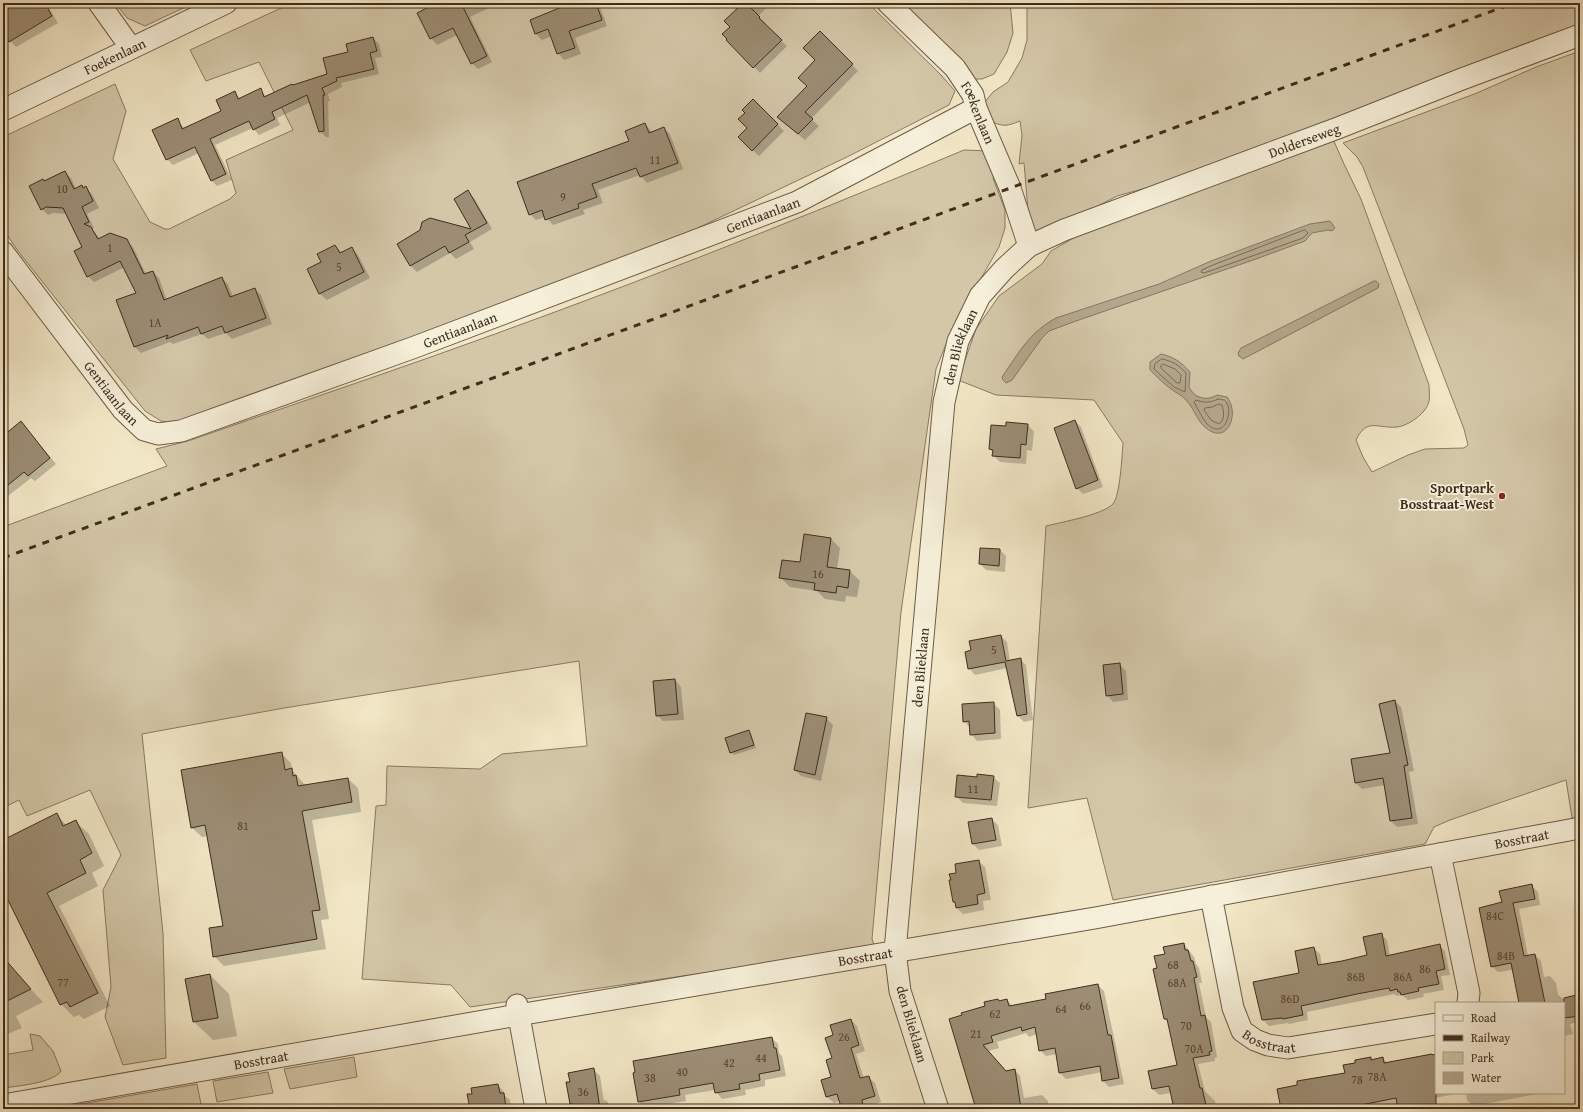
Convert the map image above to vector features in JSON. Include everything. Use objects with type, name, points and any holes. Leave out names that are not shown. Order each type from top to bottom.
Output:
[{"type":"street","points":[[99,3],[131,48]]},
{"type":"street","name":"Foekenlaan","points":[[3,110],[226,3]]},
{"type":"street","name":"Foekenlaan","points":[[888,3],[955,68],[973,95],[976,108],[1010,188],[1029,246]]},
{"type":"street","name":"Dolderseweg","points":[[1029,246],[1064,230],[1338,128],[1462,79],[1580,35]]},
{"type":"street","name":"Gentiaanlaan","points":[[3,252],[123,410],[144,430],[158,434],[181,431],[422,345],[797,202],[976,108]]},
{"type":"street","name":"den Blieklaan","points":[[938,1109],[900,991],[895,951],[944,402],[958,341],[980,296],[1004,269],[1029,246]]},
{"type":"street","name":"Bosstraat","points":[[3,1105],[517,1010],[1095,918],[1580,828]]},
{"type":"street","points":[[1440,854],[1469,993],[1468,1002]]},
{"type":"street","name":"Bosstraat","points":[[1211,896],[1233,1008],[1242,1031],[1255,1040],[1268,1045],[1288,1048],[1435,1024]]},
{"type":"street","points":[[517,1010],[536,1109]]},
{"type":"green space","points":[[115,3],[194,3],[145,26],[127,18]]},
{"type":"green space","points":[[292,3],[868,3],[941,75],[955,91],[949,105],[847,157],[664,244],[177,424],[161,421],[145,411],[18,251],[3,229],[3,137],[115,84],[126,111],[113,159],[150,222],[165,229],[169,229],[230,199],[236,193],[226,160],[293,130],[259,62],[206,81],[190,50]]},
{"type":"green space","points":[[898,3],[1010,3],[1013,33],[1007,52],[994,74],[982,79],[972,79]]},
{"type":"green space","points":[[1027,3],[1580,3],[1580,28],[1207,171],[1117,196],[1042,235],[1034,230],[1028,210],[1024,163],[1019,164],[1022,135],[1020,121],[1006,125],[1000,125],[992,122],[983,104],[993,92],[1008,82],[1022,58],[1027,40]]},
{"type":"green space","points":[[1580,51],[1580,868],[1566,780],[1450,820],[1434,827],[1425,844],[1113,900],[1087,798],[1028,808],[1046,526],[1091,515],[1108,508],[1113,504],[1119,485],[1123,443],[1094,400],[996,395],[958,380],[976,329],[999,296],[1042,264],[1051,251],[1089,229],[1333,139],[1361,199],[1429,385],[1428,406],[1416,418],[1397,427],[1369,426],[1360,433],[1356,440],[1363,457],[1372,472],[1408,455],[1425,449],[1464,448],[1468,445],[1464,429],[1363,167],[1357,157],[1343,143],[1477,93],[1536,67]]},
{"type":"green space","points":[[964,150],[989,151],[996,170],[993,178],[1005,210],[1005,228],[999,247],[953,327],[936,369],[901,612],[872,939],[875,948],[470,1007],[451,985],[362,979],[376,806],[386,805],[387,766],[480,769],[502,754],[587,746],[579,661],[284,708],[142,734],[163,933],[166,1058],[123,1065],[105,1017],[111,987],[103,890],[121,855],[90,790],[27,816],[19,800],[3,808],[3,527],[167,466],[156,449],[188,441],[496,334],[631,284],[831,205]]},
{"type":"green space","points":[[30,1034],[40,1036],[53,1051],[61,1071],[57,1075],[43,1081],[3,1088],[3,1055],[33,1050]]},
{"type":"green space","points":[[354,1057],[357,1077],[290,1089],[284,1069]]},
{"type":"green space","points":[[268,1072],[273,1093],[217,1102],[213,1081]]},
{"type":"green space","points":[[197,1084],[202,1109],[52,1109]]},
{"type":"water","points":[[1330,221],[1335,228],[1332,231],[1328,230],[1312,233],[1305,241],[1049,331],[1042,338],[1012,380],[1006,383],[1003,380],[1002,377],[1026,343],[1039,330],[1056,318],[1159,284],[1211,261],[1310,224]]},
{"type":"water","points":[[1374,281],[1379,284],[1378,288],[1243,359],[1239,356],[1238,353],[1241,348]]},
{"type":"water","points":[[1161,354],[1177,360],[1190,372],[1189,387],[1194,394],[1202,398],[1209,398],[1217,395],[1227,397],[1231,404],[1232,419],[1226,430],[1220,433],[1206,428],[1200,422],[1189,403],[1150,370],[1150,362]]},
{"type":"building","points":[[3,3],[45,3],[52,16],[9,42],[3,31]]},
{"type":"building","points":[[437,3],[461,3],[487,56],[471,64],[453,28],[430,39],[417,13]]},
{"type":"building","points":[[584,3],[596,3],[602,20],[569,31],[575,48],[557,54],[548,29],[535,34],[530,20],[569,4],[571,8]]},
{"type":"building","points":[[743,3],[746,3],[782,40],[753,68],[722,34],[730,27],[724,21]]},
{"type":"building","points":[[820,31],[853,64],[805,112],[813,119],[798,134],[777,117],[807,86],[798,78],[815,60],[803,48]]},
{"type":"building","points":[[373,37],[377,51],[370,53],[374,69],[336,78],[337,81],[322,88],[325,95],[323,95],[324,131],[319,132],[307,95],[272,112],[275,119],[253,130],[249,121],[210,139],[226,174],[211,181],[195,147],[166,160],[152,130],[178,118],[182,129],[221,111],[216,100],[235,91],[238,99],[261,88],[264,97],[292,84],[293,85],[327,74],[323,58],[348,52],[346,44]]},
{"type":"building","points":[[753,99],[778,124],[752,151],[738,137],[747,128],[738,119],[745,113],[742,110]]},
{"type":"building","points":[[645,123],[649,133],[664,127],[678,163],[640,177],[636,168],[592,184],[597,197],[578,204],[579,208],[545,220],[542,210],[529,215],[517,182],[629,141],[625,131]]},
{"type":"building","points":[[65,171],[74,189],[82,185],[83,188],[86,186],[93,201],[82,207],[89,222],[84,224],[91,227],[98,239],[110,233],[127,239],[144,274],[153,271],[164,300],[222,277],[230,297],[255,288],[266,318],[225,333],[222,326],[201,334],[198,327],[166,339],[168,335],[134,347],[116,300],[136,293],[120,261],[87,277],[74,251],[82,247],[63,208],[46,207],[41,210],[29,186]]},
{"type":"building","points":[[468,190],[487,223],[465,235],[469,242],[449,253],[445,246],[410,266],[397,244],[420,230],[422,222],[430,218],[471,229],[454,199]]},
{"type":"building","points":[[335,245],[340,253],[352,247],[364,272],[319,294],[307,269],[321,262],[317,254]]},
{"type":"building","points":[[1075,420],[1098,480],[1076,489],[1054,428]]},
{"type":"building","points":[[21,421],[50,458],[28,476],[24,472],[3,489],[3,436]]},
{"type":"building","points":[[1006,422],[1028,424],[1026,445],[1021,444],[1020,458],[992,456],[993,450],[989,449],[991,425],[1006,426]]},
{"type":"building","points":[[804,534],[831,538],[827,567],[850,570],[848,588],[837,586],[836,593],[814,590],[815,583],[779,578],[782,560],[800,562]]},
{"type":"building","points":[[980,548],[1000,549],[999,566],[979,564]]},
{"type":"building","points":[[1001,635],[1006,661],[1021,658],[1027,714],[1017,716],[1005,662],[968,669],[965,652],[971,650],[969,641]]},
{"type":"building","points":[[1120,663],[1123,694],[1106,696],[1103,665]]},
{"type":"building","points":[[675,679],[678,714],[656,716],[653,681]]},
{"type":"building","points":[[1395,700],[1408,765],[1404,766],[1412,818],[1390,821],[1383,778],[1355,783],[1351,759],[1390,753],[1379,704]]},
{"type":"building","points":[[994,702],[995,733],[970,735],[969,721],[963,722],[962,704]]},
{"type":"building","points":[[806,713],[827,717],[815,775],[794,770]]},
{"type":"building","points":[[749,730],[754,745],[730,753],[725,738]]},
{"type":"building","points":[[282,752],[285,770],[292,768],[293,776],[296,775],[298,786],[348,778],[352,802],[302,811],[320,910],[312,911],[317,939],[213,957],[209,928],[223,926],[205,825],[191,828],[181,770]]},
{"type":"building","points":[[977,774],[994,776],[991,800],[955,797],[957,775],[977,777]]},
{"type":"building","points":[[57,813],[63,826],[76,820],[92,853],[80,860],[86,873],[47,893],[98,993],[70,1007],[67,1002],[60,1005],[3,890],[3,840]]},
{"type":"building","points":[[992,818],[996,840],[972,844],[968,822]]},
{"type":"building","points":[[979,860],[985,893],[977,895],[978,904],[956,908],[955,902],[953,902],[949,874],[956,873],[955,864]]},
{"type":"building","points":[[1532,884],[1535,899],[1513,903],[1524,956],[1535,954],[1545,1002],[1519,1002],[1511,963],[1491,967],[1479,908],[1502,902],[1499,891]]},
{"type":"building","points":[[1382,933],[1386,956],[1440,944],[1445,969],[1436,971],[1439,984],[1418,988],[1419,991],[1401,995],[1397,989],[1390,991],[1389,988],[1357,994],[1301,1006],[1303,1015],[1283,1019],[1262,1020],[1253,982],[1299,973],[1295,951],[1314,947],[1318,965],[1342,961],[1367,955],[1363,937]]},
{"type":"building","points":[[1184,943],[1185,950],[1188,950],[1191,961],[1193,961],[1197,977],[1194,978],[1201,1016],[1205,1015],[1212,1051],[1209,1052],[1210,1055],[1193,1058],[1207,1109],[1174,1109],[1169,1086],[1152,1089],[1148,1071],[1177,1065],[1167,1019],[1164,1019],[1153,969],[1157,968],[1154,956],[1165,954],[1163,947]]},
{"type":"building","points":[[3,957],[31,989],[3,1003]]},
{"type":"building","points":[[210,974],[218,1018],[193,1022],[185,979]]},
{"type":"building","points":[[1098,984],[1108,1035],[1111,1035],[1119,1078],[1102,1081],[1100,1066],[1059,1073],[1055,1048],[1039,1051],[1035,1027],[1022,1031],[1021,1027],[991,1036],[993,1042],[983,1045],[1006,1071],[1015,1069],[1021,1109],[976,1109],[949,1019],[962,1015],[961,1013],[985,1006],[984,1002],[1007,999],[1009,1006],[1046,999],[1045,994]]},
{"type":"building","points":[[1580,994],[1580,1016],[1565,1018],[1564,998]]},
{"type":"building","points":[[851,1019],[859,1045],[851,1048],[860,1078],[869,1076],[875,1096],[862,1100],[863,1105],[849,1109],[847,1105],[841,1107],[837,1094],[826,1097],[821,1080],[831,1077],[826,1060],[832,1058],[825,1038],[833,1035],[830,1025]]},
{"type":"building","points":[[772,1037],[774,1048],[776,1048],[780,1070],[759,1074],[760,1080],[739,1084],[740,1089],[715,1093],[713,1083],[679,1089],[680,1095],[638,1102],[633,1073],[635,1072],[633,1061]]},
{"type":"building","points":[[1435,1054],[1436,1109],[1398,1109],[1396,1098],[1341,1109],[1281,1109],[1277,1089],[1297,1085],[1297,1081],[1345,1073],[1343,1065],[1355,1063],[1355,1060],[1371,1057],[1371,1060],[1383,1057],[1384,1063]]},
{"type":"building","points":[[594,1068],[600,1109],[574,1109],[573,1104],[570,1104],[566,1082],[570,1082],[568,1073]]},
{"type":"building","points":[[498,1084],[500,1093],[504,1093],[506,1109],[470,1109],[467,1094],[472,1094],[471,1088]]},
{"type":"railway","points":[[3,558],[1514,3]]},
{"type":"place","name":"Sportpark Bosstraat-West","points":[[1502,496]]}]
